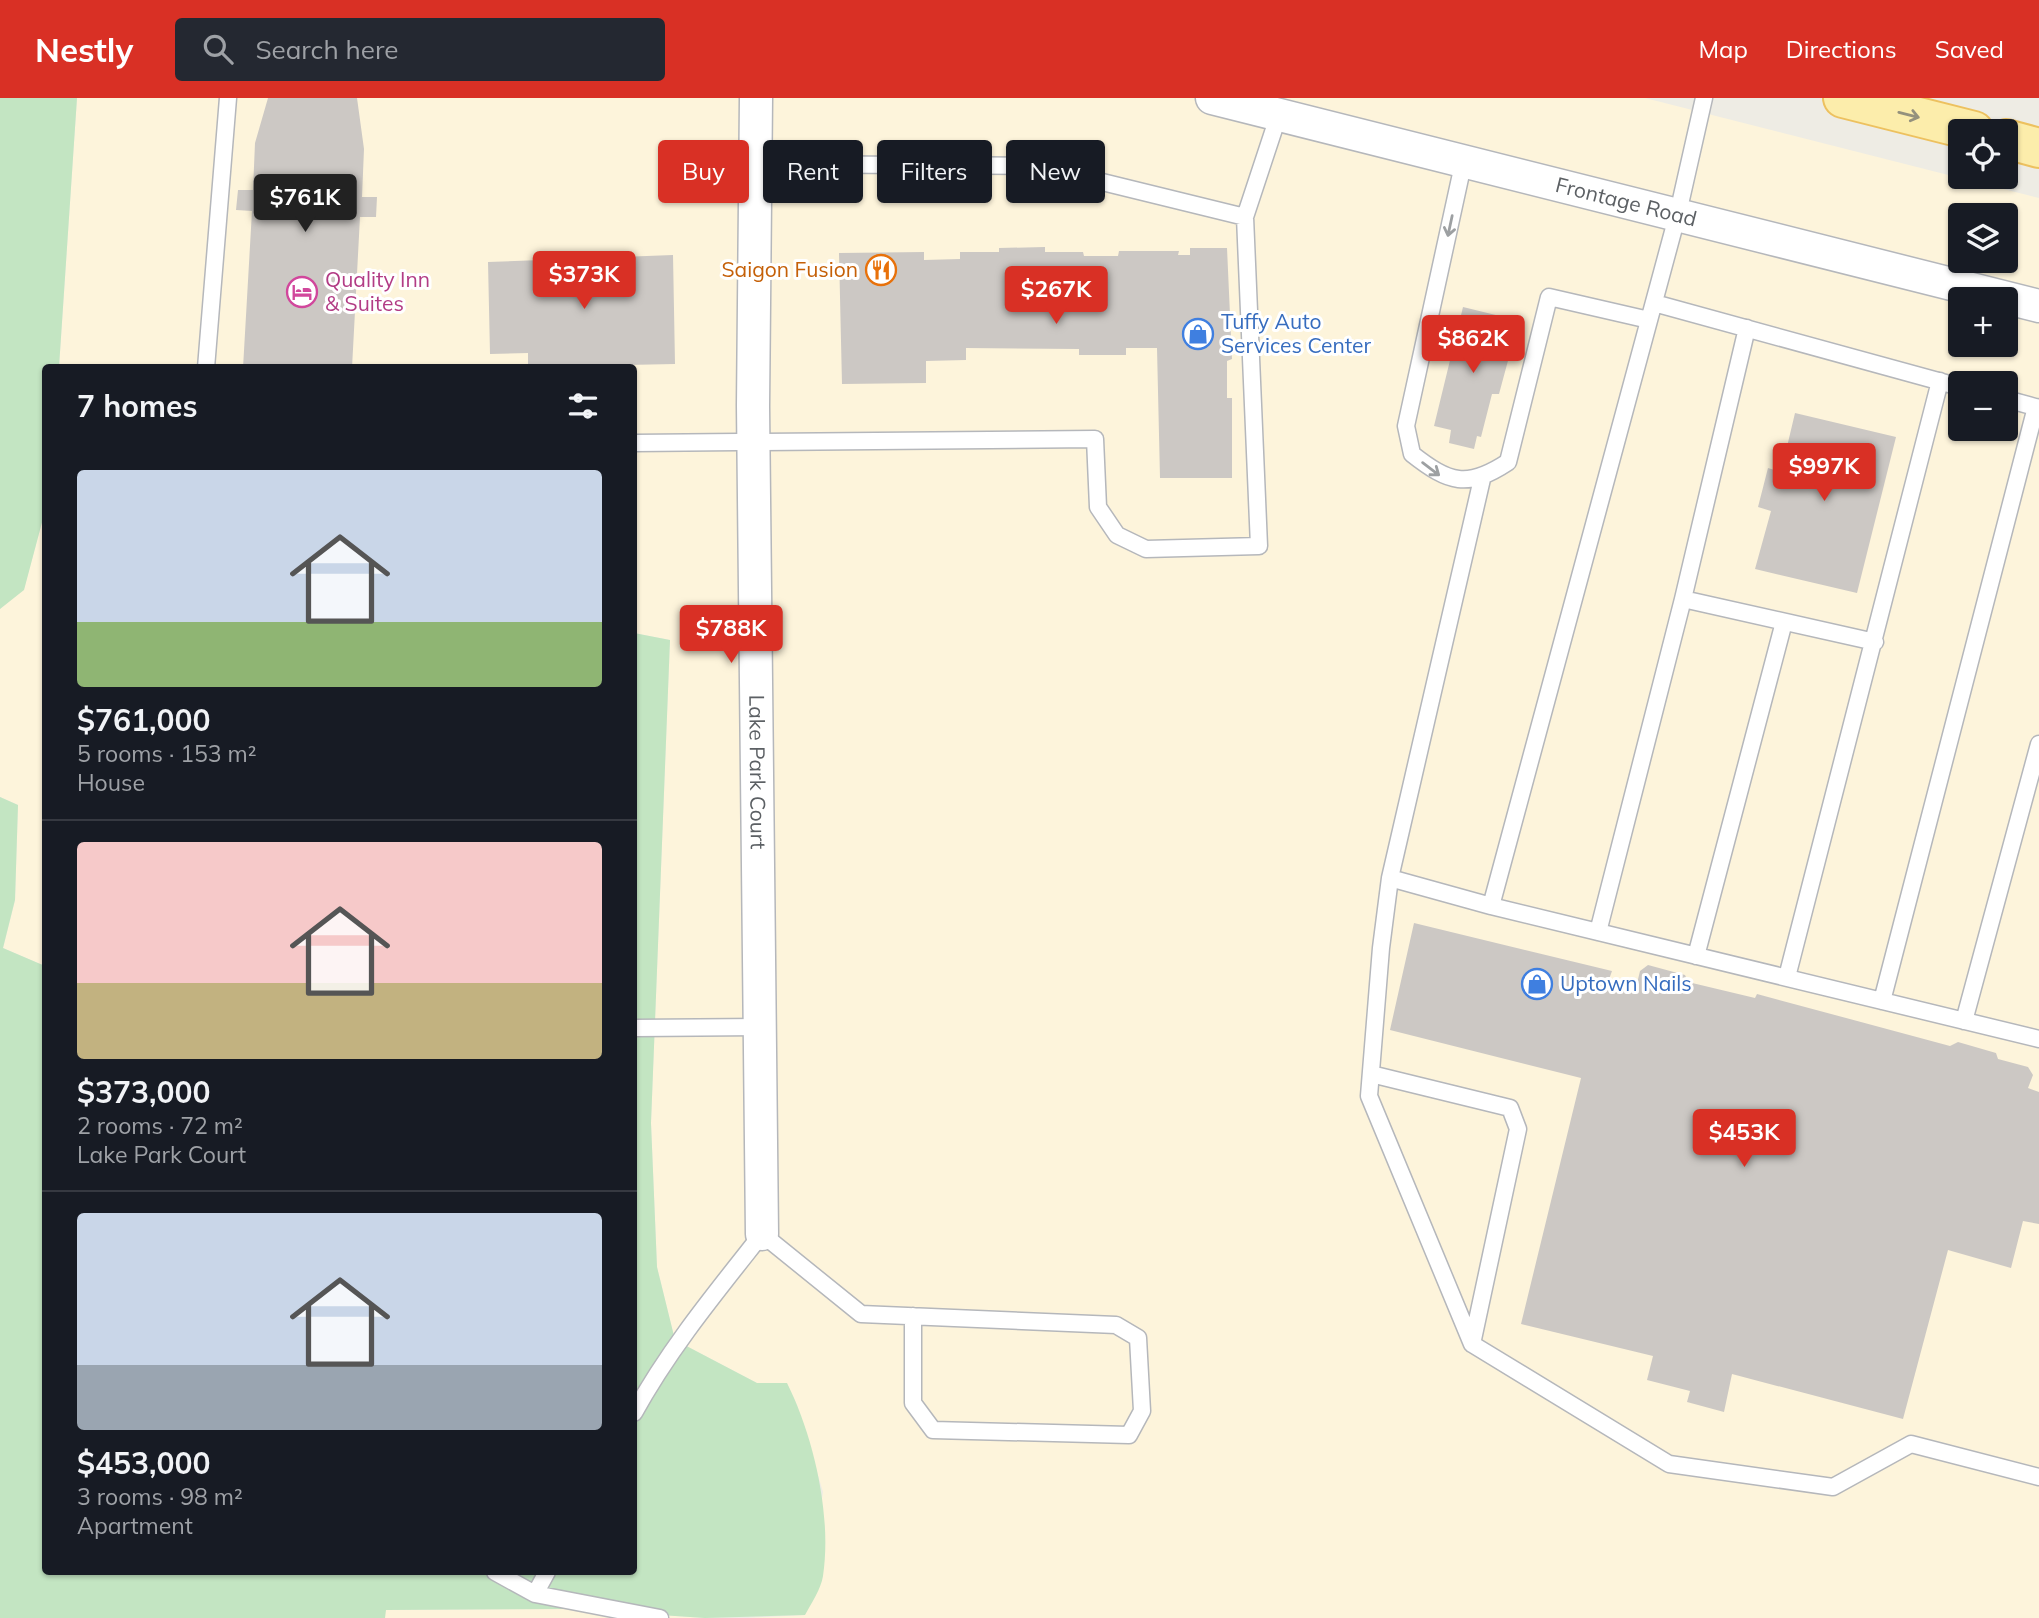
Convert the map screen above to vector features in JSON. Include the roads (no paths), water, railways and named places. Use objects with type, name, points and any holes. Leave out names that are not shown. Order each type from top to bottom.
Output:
[{"type":"main road","points":[[1843,98],[1948,124]]},
{"type":"main road","points":[[2018,142],[2039,148]]},
{"type":"street","name":"Lake Park Court","points":[[756,98],[753,164],[754,441],[762,1234]]},
{"type":"street","name":"Frontage Road","points":[[1212,98],[1678,213],[2039,306]]},
{"type":"lane","points":[[206,364],[228,98]]},
{"type":"lane","points":[[1492,906],[1678,213],[1704,98]]},
{"type":"lane","points":[[637,443],[1095,439],[1098,507],[1117,535],[1146,549],[1259,546],[1245,217],[1279,114]]},
{"type":"lane","points":[[1464,160],[1406,426],[1412,454],[1440,476],[1482,479],[1508,462],[1549,297],[1649,320]]},
{"type":"lane","points":[[753,164],[1037,166],[1245,217]]},
{"type":"lane","points":[[1654,303],[1948,383]]},
{"type":"lane","points":[[1598,932],[1684,599],[1747,328]]},
{"type":"lane","points":[[1787,977],[1940,381]]},
{"type":"lane","points":[[1882,1001],[2038,408],[2018,402]]},
{"type":"lane","points":[[1482,479],[1390,878],[1369,1096],[1472,1344],[1669,1464],[1833,1487],[1911,1444],[2039,1477]]},
{"type":"lane","points":[[1684,599],[1875,642]]},
{"type":"lane","points":[[1696,956],[1784,622]]},
{"type":"lane","points":[[1964,1021],[2039,744]]},
{"type":"lane","points":[[1390,878],[1492,906],[2039,1040]]},
{"type":"lane","points":[[637,1028],[762,1027]]},
{"type":"lane","points":[[1371,1074],[1510,1108],[1518,1129],[1472,1344]]},
{"type":"lane","points":[[637,1408],[718,1290],[762,1234],[861,1314],[914,1316],[1116,1325],[1138,1338],[1142,1411],[1129,1434],[933,1430],[913,1404],[914,1316]]},
{"type":"lane","points":[[500,1575],[534,1594],[660,1618]]},
{"type":"lane","points":[[534,1594],[545,1575]]},
{"type":"place","name":"Saigon Fusion","points":[[881,270]]},
{"type":"place","name":"Quality Inn & Suites","points":[[302,292]]},
{"type":"place","name":"Tuffy Auto Services Center","points":[[1198,334]]},
{"type":"place","name":"Uptown Nails","points":[[1537,984]]}]
